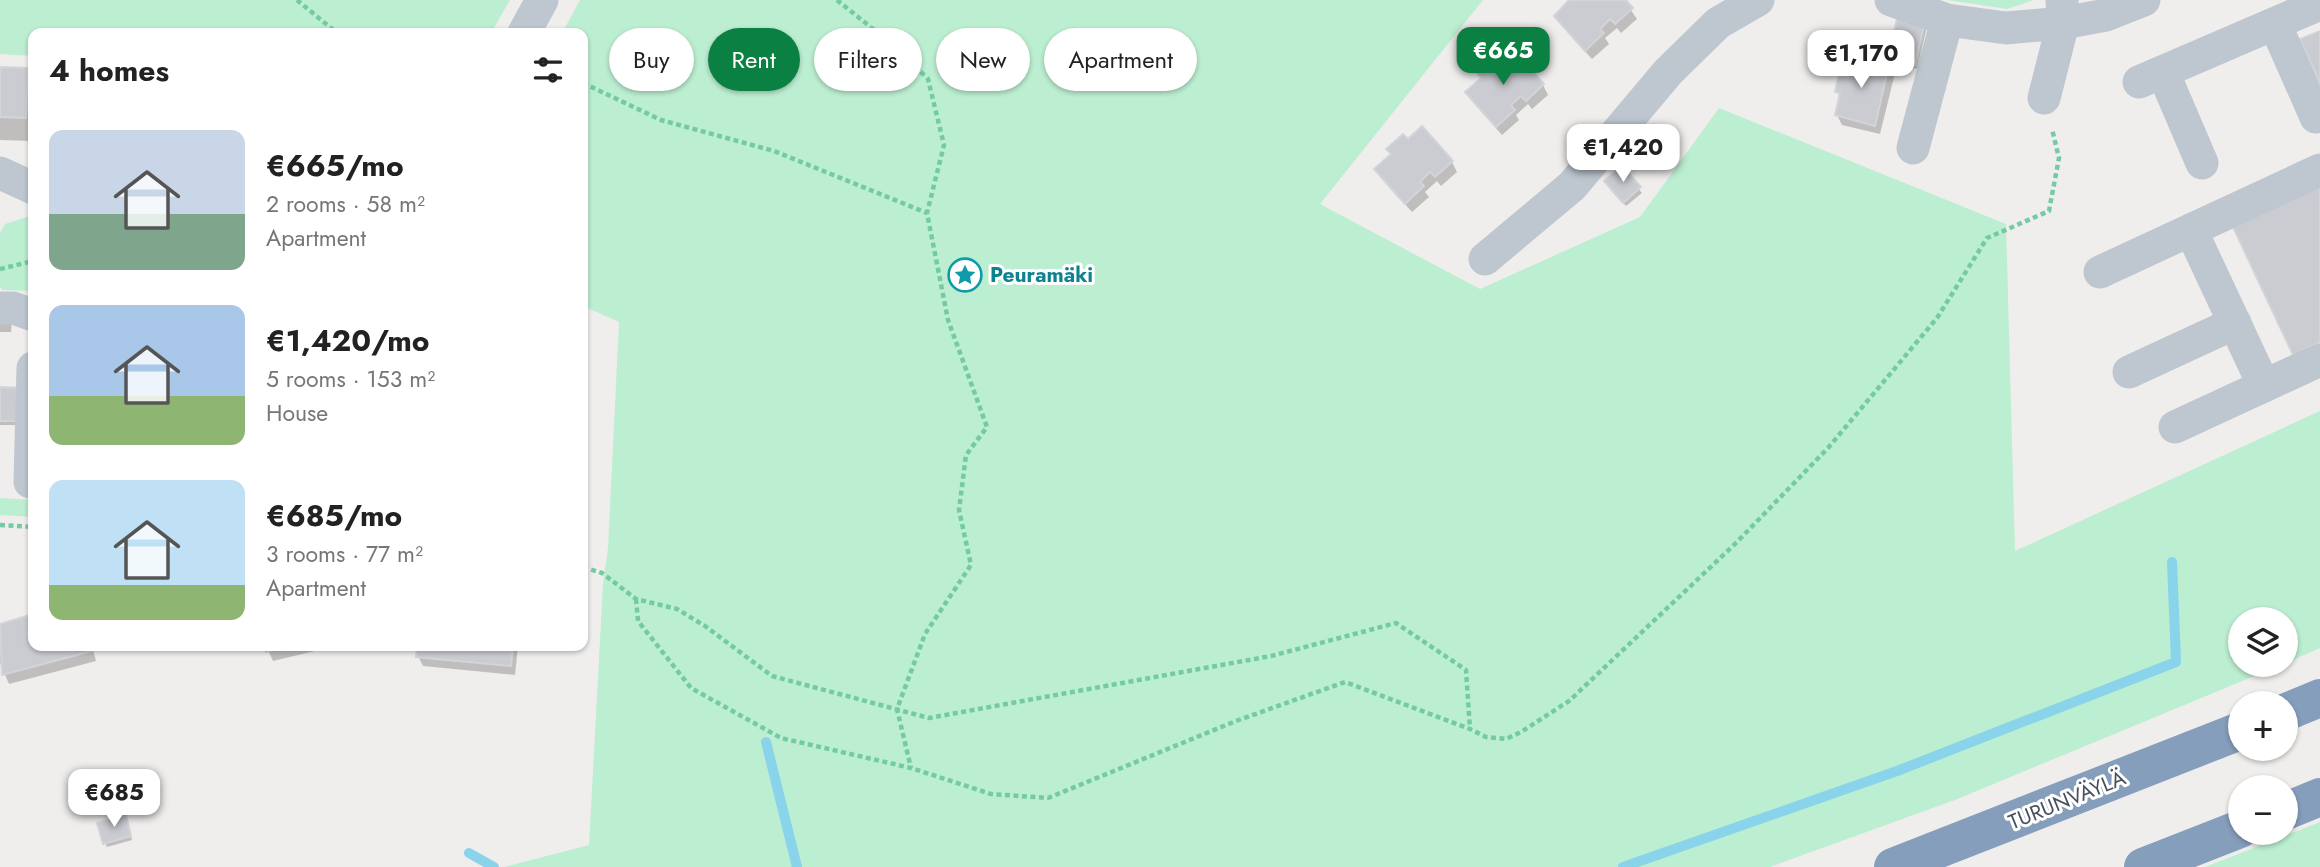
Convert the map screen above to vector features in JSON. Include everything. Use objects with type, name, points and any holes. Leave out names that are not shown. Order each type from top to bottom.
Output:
[{"type":"highway","points":[[2298,707],[2320,698]]},
{"type":"highway","name":"TURUNVÄYLÄ","points":[[1893,867],[2228,736]]},
{"type":"highway","points":[[2298,806],[2320,797]]},
{"type":"highway","points":[[2143,867],[2228,834]]},
{"type":"street","points":[[527,28],[542,0]]},
{"type":"street","points":[[1485,259],[1572,186],[1668,72],[1718,23],[1758,0]]},
{"type":"street","points":[[1891,0],[1947,20],[2006,28],[2062,12],[2108,8],[2144,0]]},
{"type":"street","points":[[2202,163],[2151,77],[2320,4]]},
{"type":"street","points":[[2044,98],[2062,12]]},
{"type":"street","points":[[1913,148],[1947,20]]},
{"type":"street","points":[[2275,24],[2316,117]]},
{"type":"street","points":[[2100,272],[2320,170]]},
{"type":"street","points":[[0,173],[28,186]]},
{"type":"street","points":[[2191,230],[2264,386]]},
{"type":"street","points":[[0,308],[13,308],[28,313]]},
{"type":"street","points":[[2129,372],[2235,323]]},
{"type":"street","points":[[2175,427],[2320,360]]},
{"type":"street","points":[[21,481],[28,415]]},
{"type":"path","points":[[297,0],[331,28]]},
{"type":"path","points":[[837,0],[899,50],[928,79],[944,145],[927,213],[948,320],[987,427],[966,455],[959,510],[971,565],[925,634],[897,709],[911,768]]},
{"type":"path","points":[[588,85],[661,120],[774,151],[927,213]]},
{"type":"path","points":[[636,599],[638,621],[691,688],[781,738],[911,768],[991,794],[1048,798],[1236,721],[1345,682],[1486,737],[1506,739],[1569,701],[1735,544],[1828,448],[1937,318],[1987,238],[2049,211],[2059,158],[2044,98]]},
{"type":"path","points":[[0,269],[28,262]]},
{"type":"path","points":[[0,525],[28,527]]},
{"type":"path","points":[[588,569],[602,573],[636,599],[677,609],[705,626],[772,676],[929,718],[1270,656],[1396,623],[1466,670],[1470,729]]},
{"type":"green space","points":[[0,0],[510,0],[494,28],[28,28],[28,56],[0,54]]},
{"type":"green space","points":[[580,0],[1483,0],[1320,204],[1480,289],[1640,217],[1719,108],[2006,224],[2015,551],[2320,411],[2320,648],[2298,658],[2298,607],[2228,607],[2228,677],[2252,677],[1955,800],[1770,867],[504,867],[589,845],[619,322],[588,308],[588,28],[565,28]]},
{"type":"green space","points":[[1947,0],[2034,0],[2007,9]]},
{"type":"green space","points":[[28,217],[28,291],[2,290],[0,287],[0,233],[5,224]]},
{"type":"green space","points":[[0,498],[28,500],[28,517],[0,515]]},
{"type":"green space","points":[[2320,822],[2320,867],[2205,867],[2261,845],[2298,845],[2298,831]]},
{"type":"building","points":[[1569,0],[1626,0],[1633,8],[1615,24],[1610,19],[1600,29],[1604,33],[1585,51],[1554,16]]},
{"type":"building","points":[[1897,19],[1924,25],[1915,65],[1888,59]]},
{"type":"building","points":[[2320,31],[2320,83],[2300,39]]},
{"type":"building","points":[[1513,50],[1544,84],[1526,101],[1521,96],[1511,105],[1515,110],[1496,127],[1465,92],[1481,78],[1477,73],[1494,57],[1499,62]]},
{"type":"building","points":[[1850,56],[1889,65],[1875,126],[1835,115],[1840,93],[1835,92],[1840,69],[1846,70]]},
{"type":"building","points":[[0,67],[28,68],[26,118],[0,117]]},
{"type":"building","points":[[1422,126],[1453,161],[1435,177],[1430,172],[1420,182],[1424,186],[1405,204],[1374,169],[1391,154],[1386,149],[1403,134],[1408,139]]},
{"type":"building","points":[[1622,166],[1641,187],[1623,203],[1604,181]]},
{"type":"building","points":[[2320,187],[2320,342],[2293,355],[2233,227]]},
{"type":"building","points":[[0,387],[23,388],[23,421],[0,421]]},
{"type":"building","points":[[28,616],[28,651],[92,651],[2,675],[0,624]]},
{"type":"building","points":[[417,651],[512,651],[511,666],[416,657]]},
{"type":"building","points":[[126,815],[131,836],[103,844],[97,823]]},
{"type":"waterway","points":[[1623,867],[1897,771],[2176,662],[2172,562]]},
{"type":"waterway","points":[[766,742],[797,867]]},
{"type":"waterway","points":[[469,853],[494,867]]},
{"type":"place","name":"Peuramäki","points":[[965,275]]}]
